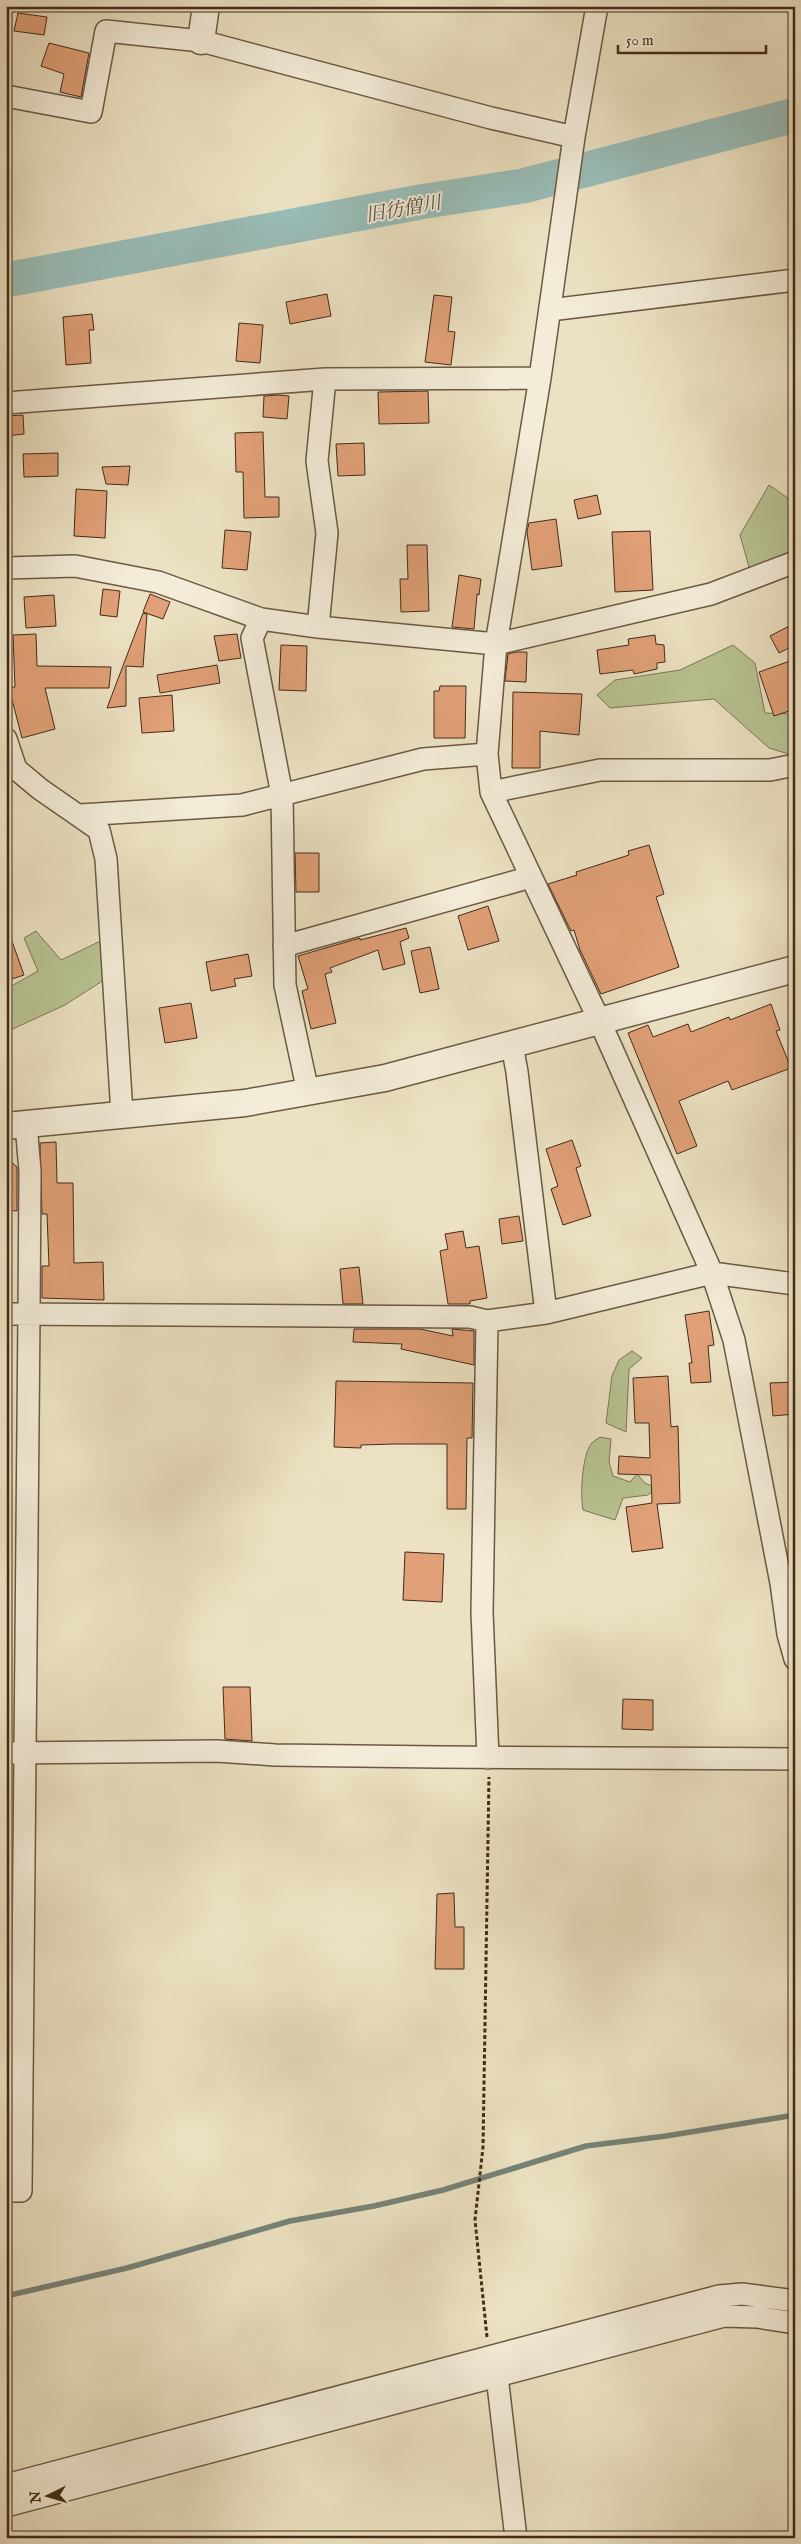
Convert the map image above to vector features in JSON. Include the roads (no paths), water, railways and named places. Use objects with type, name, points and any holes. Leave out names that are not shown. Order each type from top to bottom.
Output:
[{"type":"street","points":[[201,41],[206,6]]},
{"type":"street","points":[[597,6],[574,137],[540,378],[496,644],[487,754],[491,792],[600,1022],[712,1273],[734,1340],[781,1583],[788,1634],[795,1659]]},
{"type":"street","points":[[6,96],[91,112],[106,31],[201,41],[491,118],[574,137]]},
{"type":"street","points":[[550,310],[795,280]]},
{"type":"street","points":[[6,403],[325,379],[540,378]]},
{"type":"street","points":[[318,627],[327,533],[318,461],[325,379]]},
{"type":"street","points":[[6,568],[75,566],[158,582],[260,618],[318,627],[496,644],[711,594],[795,562]]},
{"type":"street","points":[[260,618],[252,638],[282,795],[285,985],[308,1092]]},
{"type":"street","points":[[6,739],[16,769],[40,789],[99,830],[106,859],[122,1114]]},
{"type":"street","points":[[80,815],[242,806],[423,759],[487,754]]},
{"type":"street","points":[[491,792],[600,770],[770,770],[795,765]]},
{"type":"street","points":[[284,946],[531,877]]},
{"type":"street","points":[[6,2191],[21,2191],[16,1753],[29,1314],[30,1171],[16,1125],[245,1103],[384,1078],[795,969]]},
{"type":"street","points":[[512,1045],[546,1313]]},
{"type":"street","points":[[6,1314],[470,1317],[487,1322],[546,1313],[712,1273],[795,1284]]},
{"type":"street","points":[[487,1322],[482,1612],[488,1758]]},
{"type":"street","points":[[16,1753],[216,1751],[275,1755],[488,1758],[795,1759]]},
{"type":"street","points":[[6,2485],[719,2296],[742,2294],[795,2302]]},
{"type":"street","points":[[6,2506],[724,2316],[757,2317],[795,2323]]},
{"type":"street","points":[[498,2376],[516,2538]]},
{"type":"waterway","name":"旧彷僧川","points":[[6,280],[420,202],[523,186],[795,115]]},
{"type":"waterway","points":[[6,2296],[127,2268],[290,2221],[374,2206],[443,2190],[586,2146],[666,2136],[795,2115]]}]
